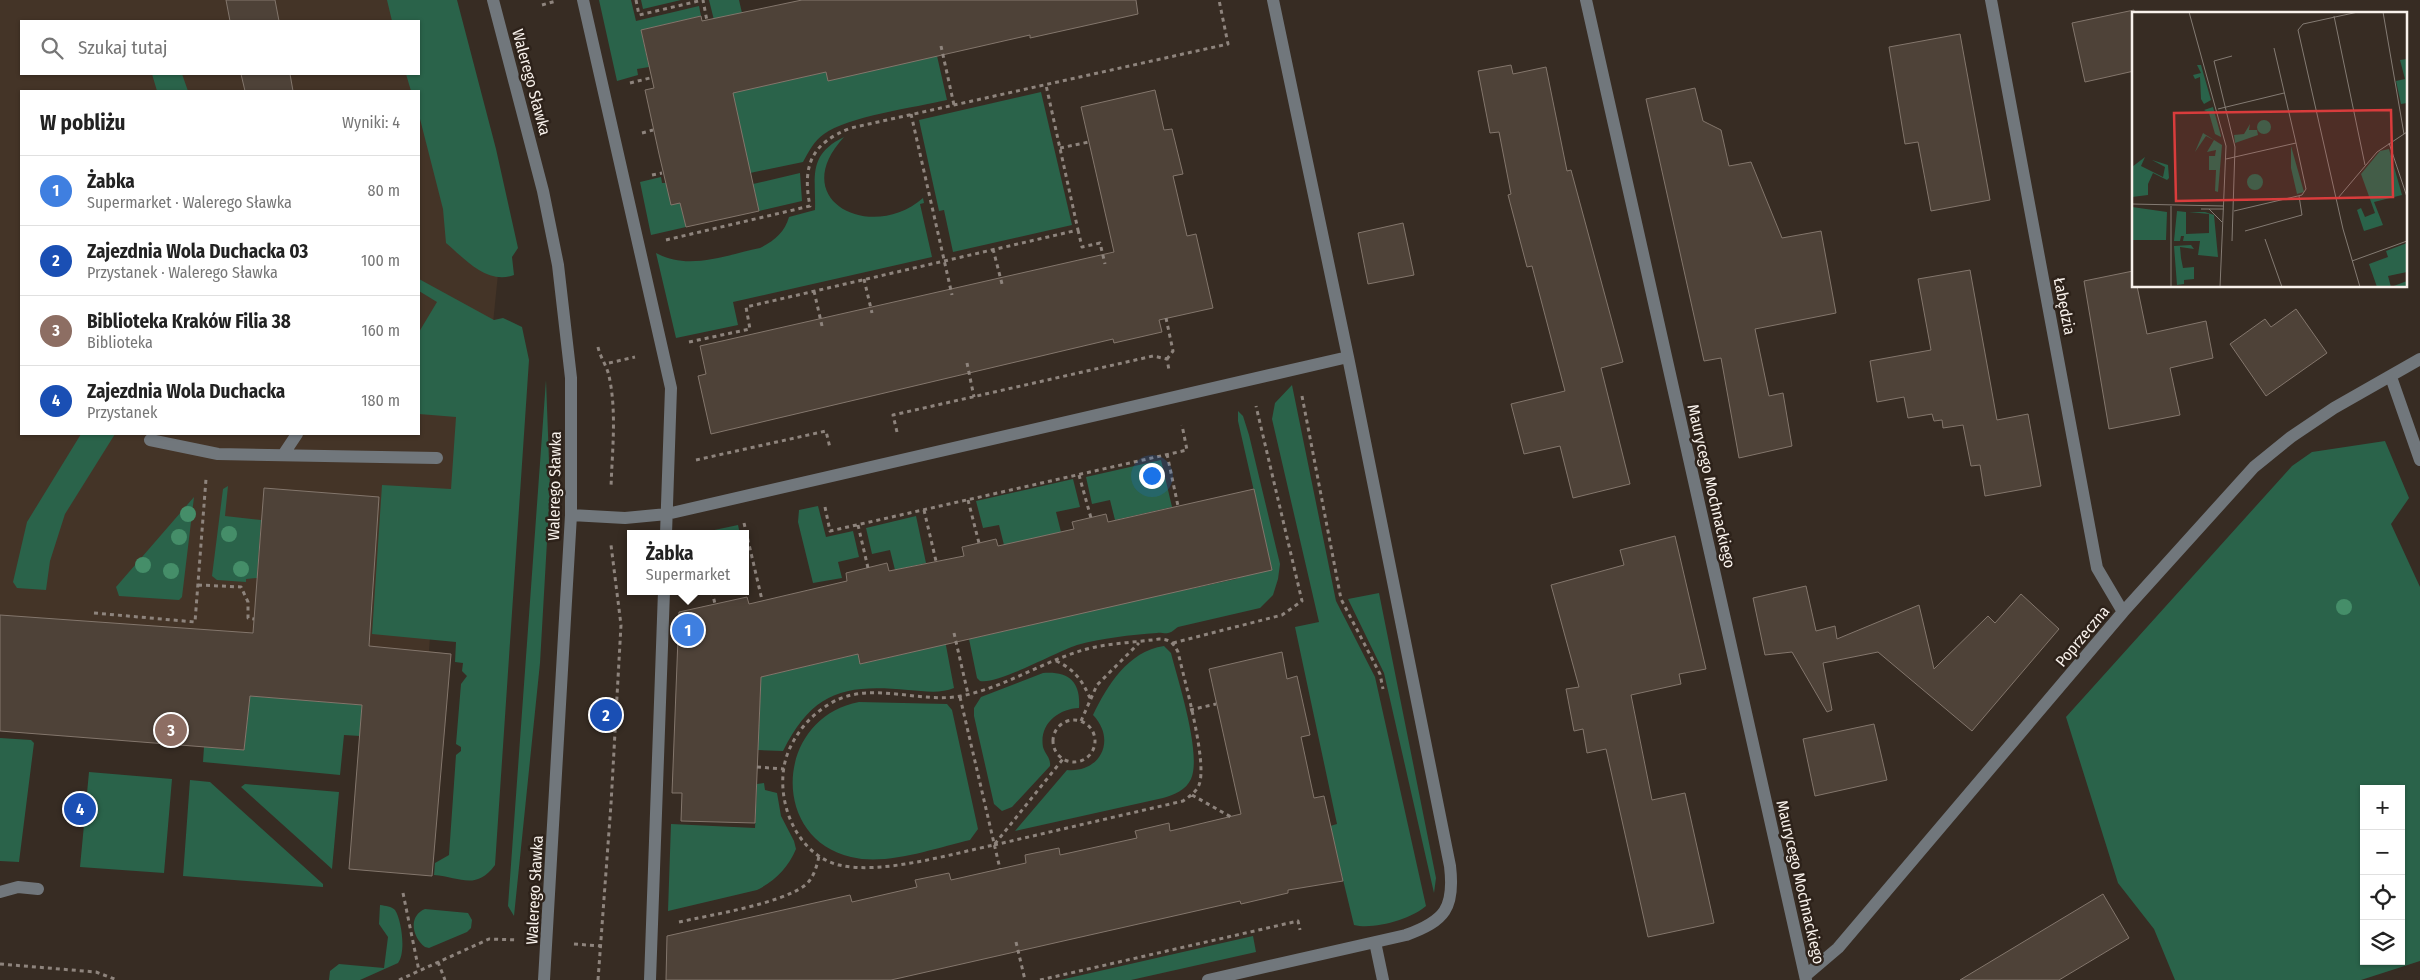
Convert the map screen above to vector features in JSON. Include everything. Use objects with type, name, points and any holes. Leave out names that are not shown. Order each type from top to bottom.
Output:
[{"type":"street","name":"Walerego Sławka","points":[[493,0],[530,136],[558,265],[571,378],[571,515],[544,980]]},
{"type":"street","points":[[583,0],[671,388],[666,530]]},
{"type":"street","points":[[1208,980],[1406,935],[1431,925],[1444,911],[1452,893],[1448,856],[1348,357],[1273,0]]},
{"type":"street","name":"Maurycego Mochnackiego","points":[[1586,0],[1806,978]]},
{"type":"street","name":"Łabędzia","points":[[1991,0],[2097,568],[2123,612]]},
{"type":"street","points":[[571,515],[611,517],[667,514],[1348,357]]},
{"type":"street","name":"Poprzeczna","points":[[1806,978],[1838,948],[2123,612],[2254,467],[2291,437],[2334,408],[2359,392],[2391,377],[2420,358]]},
{"type":"street","points":[[2391,377],[2420,460]]},
{"type":"street","points":[[283,455],[296,435]]},
{"type":"street","points":[[150,440],[218,454],[437,458]]},
{"type":"street","points":[[650,980],[664,595]]},
{"type":"street","points":[[0,892],[18,887],[38,890]]},
{"type":"street","points":[[1375,942],[1383,980]]},
{"type":"path","points":[[542,5],[562,0]]},
{"type":"path","points":[[636,0],[639,15],[703,0],[707,21]]},
{"type":"path","points":[[639,246],[810,206],[806,187],[808,169],[815,151],[832,135],[851,128],[1228,44],[1219,0]]},
{"type":"path","points":[[941,46],[954,105]]},
{"type":"path","points":[[1046,85],[1082,247],[1100,243],[1105,264]]},
{"type":"path","points":[[911,114],[952,296]]},
{"type":"path","points":[[1060,148],[1088,142]]},
{"type":"path","points":[[608,362],[750,329],[746,307],[1078,230]]},
{"type":"path","points":[[993,249],[1002,284]]},
{"type":"path","points":[[864,279],[872,313]]},
{"type":"path","points":[[814,291],[822,326]]},
{"type":"path","points":[[824,500],[830,531],[1188,450],[1167,359],[1173,351],[1166,318]]},
{"type":"path","points":[[898,438],[893,415],[1153,356],[1167,359]]},
{"type":"path","points":[[967,363],[974,397]]},
{"type":"path","points":[[1296,368],[1342,599],[1380,674],[1384,693]]},
{"type":"path","points":[[598,980],[611,804],[621,625],[611,548],[612,402],[609,374]]},
{"type":"path","points":[[1173,643],[1282,615],[1302,601],[1249,380]]},
{"type":"path","points":[[668,467],[826,430],[831,452]]},
{"type":"path","points":[[1167,454],[1178,506]]},
{"type":"path","points":[[1079,475],[1091,518]]},
{"type":"path","points":[[94,613],[195,622],[206,479]]},
{"type":"path","points":[[968,500],[979,542]]},
{"type":"path","points":[[924,510],[936,561]]},
{"type":"path","points":[[743,518],[746,530]]},
{"type":"path","points":[[858,525],[868,568]]},
{"type":"path","points":[[749,544],[762,600]]},
{"type":"path","points":[[198,585],[241,587],[248,602],[248,618],[254,619]]},
{"type":"path","points":[[713,595],[715,604]]},
{"type":"path","points":[[954,633],[968,694]]},
{"type":"path","points":[[1166,639],[1173,643],[1178,652],[1201,756],[1202,770],[1199,784],[1192,795],[1183,801],[994,845],[883,867],[858,869],[836,864],[820,856],[806,845],[789,816],[785,803],[784,769],[788,752],[808,720],[821,709],[846,696],[879,693],[960,696],[1026,674],[1077,652],[1166,639]]},
{"type":"path","points":[[1081,721],[1090,698],[1107,674],[1140,642]]},
{"type":"path","points":[[1055,661],[1070,667],[1084,684],[1090,698]]},
{"type":"path","points":[[960,696],[1000,869]]},
{"type":"path","points":[[1190,710],[1216,704]]},
{"type":"path","points":[[1081,721],[1093,730],[1096,741],[1093,752],[1085,760],[1074,762],[1063,759],[1055,752],[1053,740],[1056,730],[1064,722],[1081,721]]},
{"type":"path","points":[[994,845],[1063,759]]},
{"type":"path","points":[[757,768],[784,769]]},
{"type":"path","points":[[1192,795],[1231,817]]},
{"type":"path","points":[[652,928],[778,898],[805,886],[816,870],[820,856]]},
{"type":"path","points":[[403,893],[419,971]]},
{"type":"path","points":[[1040,980],[1298,921],[1306,957]]},
{"type":"path","points":[[399,980],[482,942],[497,938]]},
{"type":"path","points":[[1016,942],[1025,980]]},
{"type":"path","points":[[437,962],[445,980]]},
{"type":"path","points":[[0,964],[96,972],[116,980]]},
{"type":"shaded area","points":[[0,0],[429,0],[499,264],[475,502],[439,501],[429,651],[451,654],[432,876],[349,869],[362,705],[244,750],[0,731]]},
{"type":"green space","points":[[387,0],[457,0],[496,149],[518,248],[512,257],[514,275],[495,276],[477,269],[446,243],[443,209],[420,119],[420,90],[411,90],[406,75],[420,75],[420,20],[392,20]]},
{"type":"green space","points":[[599,0],[631,0],[636,21],[699,6],[701,16],[641,30],[649,67],[637,69],[638,75],[617,81]]},
{"type":"green space","points":[[641,0],[681,0],[643,9]]},
{"type":"green space","points":[[709,0],[739,0],[742,13],[714,20]]},
{"type":"green space","points":[[935,47],[947,100],[848,122],[820,137],[812,146],[803,162],[750,173],[732,93],[826,72],[828,81]]},
{"type":"green space","points":[[152,75],[182,75],[188,90],[157,90]]},
{"type":"green space","points":[[1041,92],[1072,225],[953,252],[944,210],[939,211],[919,120]]},
{"type":"green space","points":[[844,137],[828,160],[824,180],[830,196],[842,208],[860,215],[881,216],[903,211],[923,198],[924,203],[920,204],[932,257],[733,302],[738,325],[676,338],[656,253],[681,261],[694,261],[721,257],[760,248],[765,245],[782,232],[789,217],[815,210],[815,177],[819,159],[824,151]]},
{"type":"green space","points":[[800,173],[802,201],[759,211],[753,184]]},
{"type":"green space","points":[[661,177],[662,183],[666,183],[680,203],[686,227],[651,235],[640,182]]},
{"type":"green space","points":[[420,280],[494,320],[503,318],[522,327],[529,360],[495,865],[481,878],[474,880],[460,880],[434,875],[435,863],[449,855],[456,755],[461,751],[461,747],[456,744],[461,684],[467,676],[462,671],[463,663],[455,662],[456,642],[372,634],[382,485],[451,489],[456,417],[420,414],[420,330],[437,302],[420,292]]},
{"type":"green space","points":[[546,380],[550,489],[540,663],[514,916],[508,906]]},
{"type":"green space","points":[[1292,385],[1336,601],[1375,677],[1426,906],[1402,919],[1382,925],[1354,925],[1330,826],[1337,824],[1295,627],[1319,622],[1272,419],[1275,403]]},
{"type":"green space","points":[[1238,411],[1243,416],[1249,435],[1280,564],[1273,595],[1260,608],[1178,627],[1169,633],[1096,640],[1077,645],[1000,678],[980,681],[977,678],[969,639],[1027,626],[1187,580],[1190,589],[1236,579],[1267,562],[1269,571],[1272,570],[1238,421]]},
{"type":"green space","points":[[80,435],[114,435],[65,514],[50,561],[46,590],[17,588],[13,582],[27,522]]},
{"type":"green space","points":[[2385,441],[2409,498],[2391,524],[2420,587],[2420,961],[2361,980],[2175,980],[2154,929],[2118,883],[2066,717],[2292,466],[2312,452]]},
{"type":"green space","points":[[1161,460],[1172,507],[1115,520],[1110,500],[1092,504],[1086,477]]},
{"type":"green space","points":[[1073,479],[1080,507],[1056,512],[1061,532],[1004,545],[999,525],[983,528],[976,501]]},
{"type":"green space","points":[[228,486],[225,516],[261,520],[257,578],[246,579],[246,582],[217,580],[212,576],[223,489]]},
{"type":"green space","points":[[194,497],[182,597],[179,600],[119,596],[116,587]]},
{"type":"green space","points":[[818,506],[826,537],[853,531],[859,557],[838,562],[842,578],[813,583],[798,522],[799,510]]},
{"type":"green space","points":[[916,516],[926,563],[895,570],[890,550],[872,554],[866,528]]},
{"type":"green space","points":[[738,525],[739,530],[714,530]]},
{"type":"green space","points":[[1379,593],[1436,878],[1434,893],[1384,673],[1348,599]]},
{"type":"green space","points":[[944,635],[954,688],[932,692],[886,688],[866,689],[849,691],[833,696],[819,704],[806,715],[783,751],[758,750],[761,677],[858,654],[860,664],[917,651]]},
{"type":"green space","points":[[1164,646],[1171,653],[1188,717],[1194,753],[1194,768],[1189,783],[1179,791],[1163,798],[1015,831],[1067,770],[1079,770],[1096,761],[1104,744],[1104,735],[1093,715],[1105,693],[1120,671],[1129,662],[1151,649]]},
{"type":"green space","points":[[1043,673],[1060,674],[1072,680],[1078,691],[1079,708],[1064,711],[1047,725],[1044,731],[1043,747],[1050,761],[1050,766],[1012,807],[1002,811],[994,804],[974,716],[974,708],[981,697]]},
{"type":"green space","points":[[250,696],[362,705],[360,736],[344,735],[340,775],[203,762],[204,747],[244,750]]},
{"type":"green space","points":[[859,702],[947,704],[952,710],[978,829],[970,840],[895,858],[865,859],[851,857],[824,846],[806,827],[795,804],[793,778],[798,753],[811,730],[831,712]]},
{"type":"green space","points":[[0,738],[31,740],[34,743],[19,862],[0,861]]},
{"type":"green space","points":[[89,772],[172,779],[164,873],[80,867]]},
{"type":"green space","points":[[190,780],[210,782],[323,884],[323,887],[183,876]]},
{"type":"green space","points":[[764,783],[765,790],[777,793],[781,816],[796,849],[785,868],[770,882],[757,890],[668,911],[671,824],[755,828],[757,784]]},
{"type":"green space","points":[[245,784],[339,792],[332,869],[241,787]]},
{"type":"green space","points":[[380,905],[388,906],[395,910],[400,922],[402,952],[398,963],[360,980],[329,980],[330,971],[339,964],[384,968],[388,937],[379,924]]},
{"type":"green space","points":[[425,909],[468,913],[472,920],[471,928],[467,932],[429,948],[425,947],[417,938],[414,921],[416,916]]},
{"type":"green space","points":[[1253,936],[1256,952],[1131,980],[1060,980]]},
{"type":"building","points":[[226,0],[275,0],[279,20],[230,20]]},
{"type":"building","points":[[802,0],[1136,0],[1138,14],[1030,38],[1030,35],[828,81],[826,72],[733,93],[759,211],[686,227],[680,203],[671,205],[659,154],[645,90],[654,88],[641,30],[701,16],[702,21]]},
{"type":"building","points":[[2134,10],[2132,12],[2132,71],[2085,82],[2072,23]]},
{"type":"building","points":[[1960,34],[1990,200],[1931,211],[1918,142],[1905,144],[1889,47]]},
{"type":"building","points":[[1511,65],[1513,74],[1546,67],[1567,171],[1571,170],[1623,362],[1601,368],[1630,484],[1573,498],[1560,446],[1524,454],[1511,404],[1565,391],[1532,266],[1527,267],[1508,195],[1511,194],[1499,132],[1490,133],[1478,71]]},
{"type":"building","points":[[241,75],[290,75],[293,90],[245,90]]},
{"type":"building","points":[[1695,88],[1703,121],[1721,130],[1729,166],[1751,162],[1782,238],[1821,231],[1836,313],[1755,329],[1769,396],[1783,393],[1792,446],[1739,458],[1721,358],[1704,361],[1646,99]]},
{"type":"building","points":[[1155,90],[1164,130],[1172,129],[1183,174],[1173,176],[1187,236],[1196,234],[1213,308],[1159,320],[1162,332],[1114,343],[1113,339],[711,434],[698,376],[706,374],[700,346],[1114,252],[1081,107]]},
{"type":"building","points":[[1403,223],[1414,275],[1368,284],[1358,233]]},
{"type":"building","points":[[1970,270],[1997,420],[2028,414],[2041,486],[1985,496],[1980,465],[1971,466],[1963,425],[1943,428],[1942,420],[1934,421],[1932,414],[1908,418],[1904,397],[1877,402],[1870,361],[1931,350],[1918,279]]},
{"type":"building","points":[[2132,271],[2132,288],[2137,288],[2147,334],[2206,321],[2213,358],[2170,368],[2180,415],[2109,429],[2084,281]]},
{"type":"building","points":[[2296,309],[2327,353],[2266,396],[2230,344],[2265,319],[2271,327]]},
{"type":"building","points":[[264,488],[379,497],[369,646],[451,654],[432,876],[349,869],[362,705],[250,696],[244,750],[0,731],[0,615],[253,633]]},
{"type":"building","points":[[1254,489],[1272,570],[860,664],[858,654],[761,677],[755,823],[681,821],[682,793],[672,793],[679,612],[747,597],[749,604],[847,581],[846,573],[887,563],[889,571],[964,556],[962,547],[996,539],[998,546],[1074,529],[1072,522],[1106,514],[1108,522]]},
{"type":"building","points":[[1675,536],[1706,669],[1679,674],[1681,684],[1631,695],[1652,800],[1685,793],[1714,923],[1648,937],[1606,749],[1587,753],[1583,729],[1574,731],[1566,689],[1579,687],[1551,585],[1624,565],[1620,550]]},
{"type":"building","points":[[1806,586],[1816,631],[1835,626],[1837,639],[1919,605],[1934,669],[1988,616],[1995,623],[2021,594],[2059,629],[1972,731],[1878,652],[1823,663],[1832,710],[1827,712],[1792,652],[1765,655],[1753,598]]},
{"type":"building","points":[[1282,652],[1287,679],[1297,676],[1310,735],[1301,737],[1314,798],[1324,796],[1343,881],[1288,890],[1288,893],[1241,904],[1240,901],[891,980],[666,980],[667,936],[850,895],[852,902],[917,887],[915,880],[949,873],[951,880],[1026,863],[1025,855],[1059,848],[1060,855],[1137,838],[1135,831],[1169,823],[1170,831],[1241,814],[1209,669]]},
{"type":"building","points":[[1874,724],[1887,780],[1815,796],[1803,739]]},
{"type":"building","points":[[2103,894],[2129,938],[2059,980],[1960,980]]},
{"type":"place","name":"Żabka","points":[[688,630]]},
{"type":"place","name":"Zajezdnia Wola Duchacka 03","points":[[606,715]]},
{"type":"place","name":"Biblioteka Kraków Filia 38","points":[[171,730]]},
{"type":"place","name":"Zajezdnia Wola Duchacka","points":[[80,809]]}]
